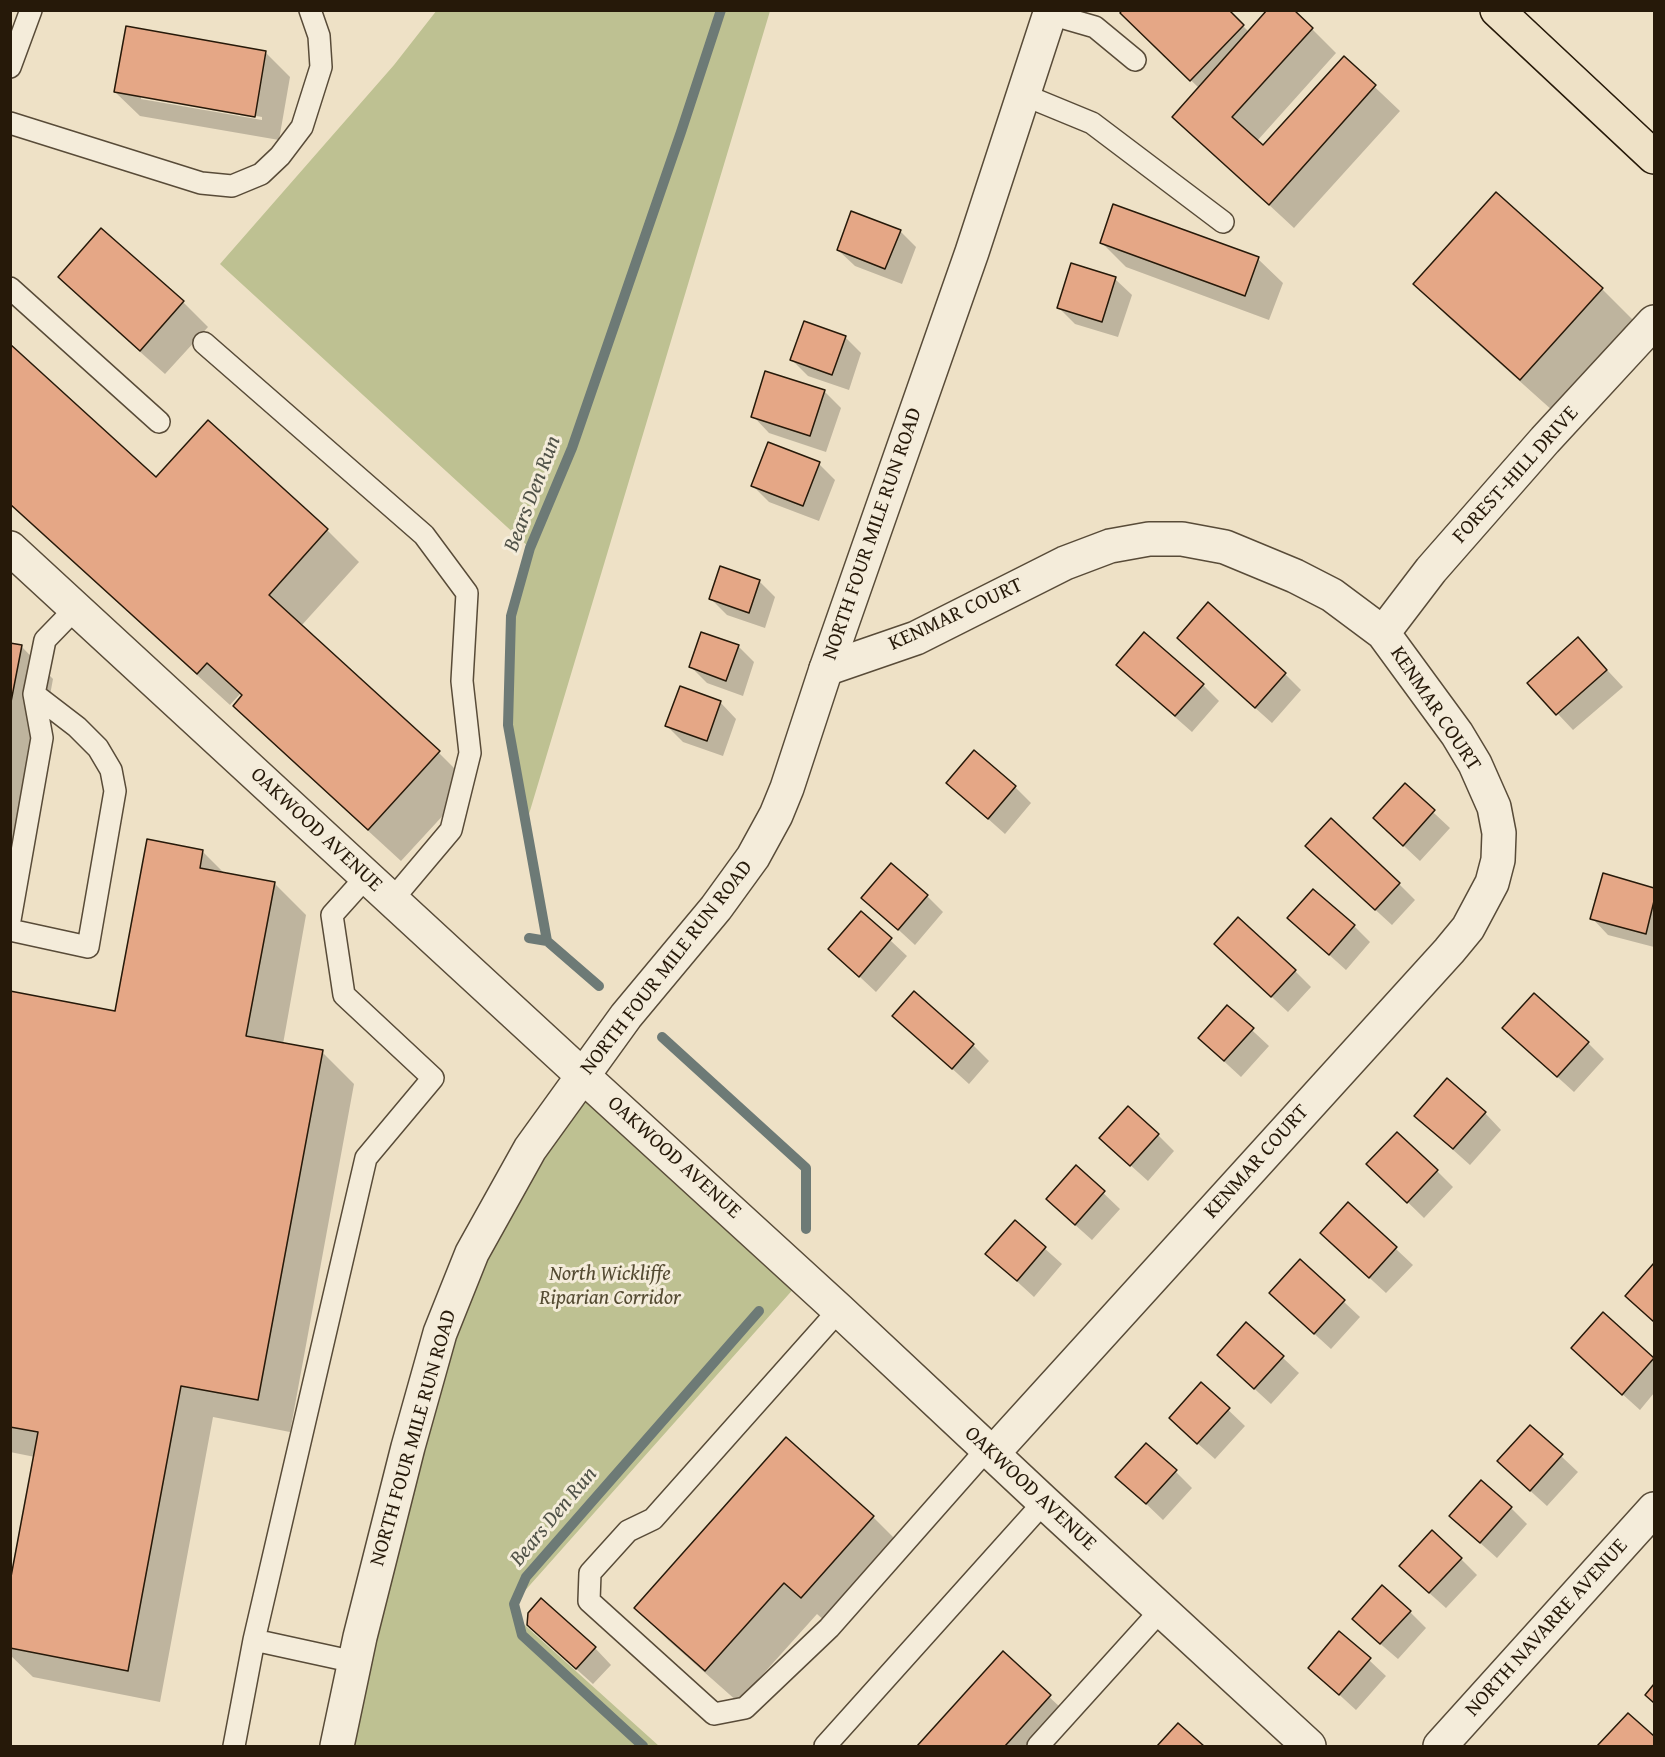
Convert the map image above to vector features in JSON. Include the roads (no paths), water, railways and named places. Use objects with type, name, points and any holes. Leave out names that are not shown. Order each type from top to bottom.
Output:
[{"type":"main road","points":[[1497,10],[1654,157]]},
{"type":"street","name":"NORTH FOUR MILE RUN ROAD","points":[[337,1746],[355,1662],[408,1447],[440,1333],[472,1253],[524,1159],[626,1016],[716,908],[753,857],[776,815],[972,252],[1051,12]]},
{"type":"street","name":"FOREST-HILL DRIVE","points":[[1383,633],[1431,570],[1654,322]]},
{"type":"street","name":"KENMAR COURT","points":[[826,669],[916,638],[1065,563],[1110,546],[1149,539],[1182,539],[1225,547],[1296,576],[1332,596],[1383,633],[1457,734],[1475,764],[1494,807],[1499,833],[1498,860],[1492,883],[1468,928],[990,1451]]},
{"type":"street","name":"OAKWOOD AVENUE","points":[[10,548],[839,1310],[1309,1746]]},
{"type":"street","name":"NORTH NAVARRE AVENUE","points":[[1440,1746],[1654,1509]]},
{"type":"lane","points":[[10,67],[31,10]]},
{"type":"lane","points":[[10,123],[201,183],[232,186],[261,174],[280,156],[302,127],[321,67],[319,36],[310,10]]},
{"type":"lane","points":[[1051,12],[1095,27],[1135,60]]},
{"type":"lane","points":[[1024,95],[1092,123],[1223,222]]},
{"type":"lane","points":[[10,288],[159,422]]},
{"type":"lane","points":[[204,343],[424,536],[467,593],[462,681],[470,753],[451,830],[392,900]]},
{"type":"lane","points":[[10,920],[42,738],[34,694],[45,640],[76,608]]},
{"type":"lane","points":[[10,930],[88,947],[116,791],[111,770],[98,748],[34,694]]},
{"type":"lane","points":[[234,1746],[254,1640],[366,1158],[434,1078],[344,995],[332,915],[367,876]]},
{"type":"lane","points":[[839,1310],[653,1519],[628,1531],[590,1573],[589,1601],[714,1714],[745,1708],[829,1628],[990,1451]]},
{"type":"lane","points":[[825,1746],[1044,1502]]},
{"type":"lane","points":[[1038,1746],[1161,1610]]},
{"type":"lane","points":[[254,1640],[355,1662]]},
{"type":"waterway","name":"Bears Den Run","points":[[599,986],[547,941],[508,725],[511,616],[530,548],[572,448],[721,10]]},
{"type":"waterway","points":[[529,938],[547,941]]},
{"type":"waterway","name":"Bears Den Run","points":[[662,1037],[806,1168],[806,1229]]},
{"type":"waterway","name":"Bears Den Run","points":[[643,1746],[522,1635],[514,1604],[526,1577],[759,1311]]},
{"type":"park label","name":"North Wickliffe Riparian Corridor","points":[[610,1287]]}]
